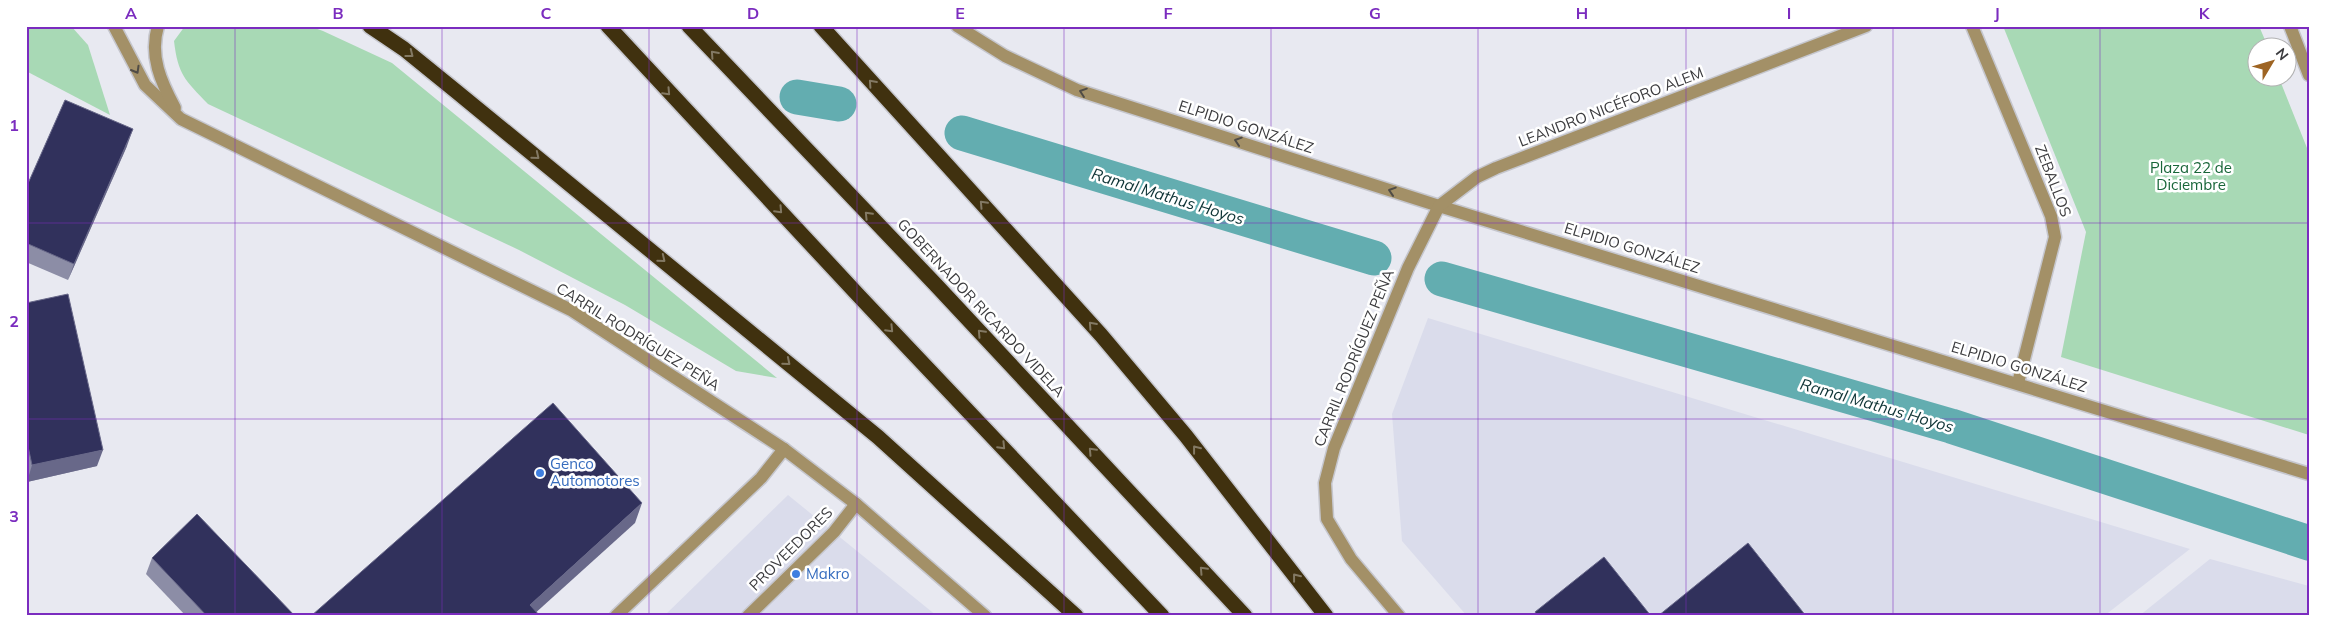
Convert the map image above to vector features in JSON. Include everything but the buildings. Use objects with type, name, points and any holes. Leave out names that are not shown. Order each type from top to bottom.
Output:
[{"type":"highway","points":[[370,26],[412,56],[746,327],[878,437],[1076,616]]},
{"type":"highway","points":[[608,26],[858,296],[1162,616]]},
{"type":"highway","name":"GOBERNADOR RICARDO VIDELA","points":[[689,26],[936,285],[1241,611]]},
{"type":"highway","points":[[822,26],[1101,335],[1186,436],[1326,616]]},
{"type":"street","name":"CARRIL RODRÍGUEZ PEÑA","points":[[114,26],[144,85],[181,119],[571,310],[784,449],[856,504],[986,616]]},
{"type":"street","points":[[158,26],[154,42],[158,71],[164,87],[181,119]]},
{"type":"street","name":"ELPIDIO GONZÁLEZ","points":[[956,26],[1005,56],[1077,90],[1439,206],[2309,474]]},
{"type":"street","name":"LEANDRO NICÉFORO ALEM","points":[[1408,268],[1439,206],[1464,185],[1496,168],[1866,26]]},
{"type":"street","name":"ZEBALLOS","points":[[1972,26],[2052,216],[2055,237],[2018,383]]},
{"type":"street","points":[[2290,26],[2309,75]]},
{"type":"street","name":"CARRIL RODRÍGUEZ PEÑA","points":[[1399,616],[1351,559],[1327,519],[1325,484],[1334,448],[1408,268]]},
{"type":"street","points":[[616,616],[761,478],[784,449]]},
{"type":"street","name":"PROVEEDORES","points":[[748,616],[834,532],[856,504]]},
{"type":"shaded area","points":[[1428,318],[2190,549],[2104,616],[1467,616],[1402,541],[1392,414]]},
{"type":"shaded area","name":"Makro","points":[[788,495],[937,616],[664,616]]},
{"type":"shaded area","points":[[2210,559],[2309,586],[2309,616],[2139,616]]},
{"type":"green space","points":[[26,26],[71,26],[88,45],[110,115],[26,71]]},
{"type":"green space","points":[[185,26],[309,26],[392,63],[777,378],[736,371],[625,305],[519,250],[208,104],[180,70],[174,41]]},
{"type":"green space","name":"Plaza 22 de Diciembre","points":[[2003,26],[2259,26],[2264,38],[2248,38],[2248,88],[2283,88],[2309,153],[2309,435],[2061,357],[2086,232]]},
{"type":"waterway","name":"Ramal Mathus Hoyos","points":[[797,97],[839,104]]},
{"type":"waterway","name":"Ramal Mathus Hoyos","points":[[962,133],[1374,258]]},
{"type":"waterway","name":"Ramal Mathus Hoyos","points":[[1442,279],[1951,426],[2309,543]]},
{"type":"place","name":"Genco Automotores","points":[[540,473]]},
{"type":"place","name":"Makro","points":[[796,574]]}]
